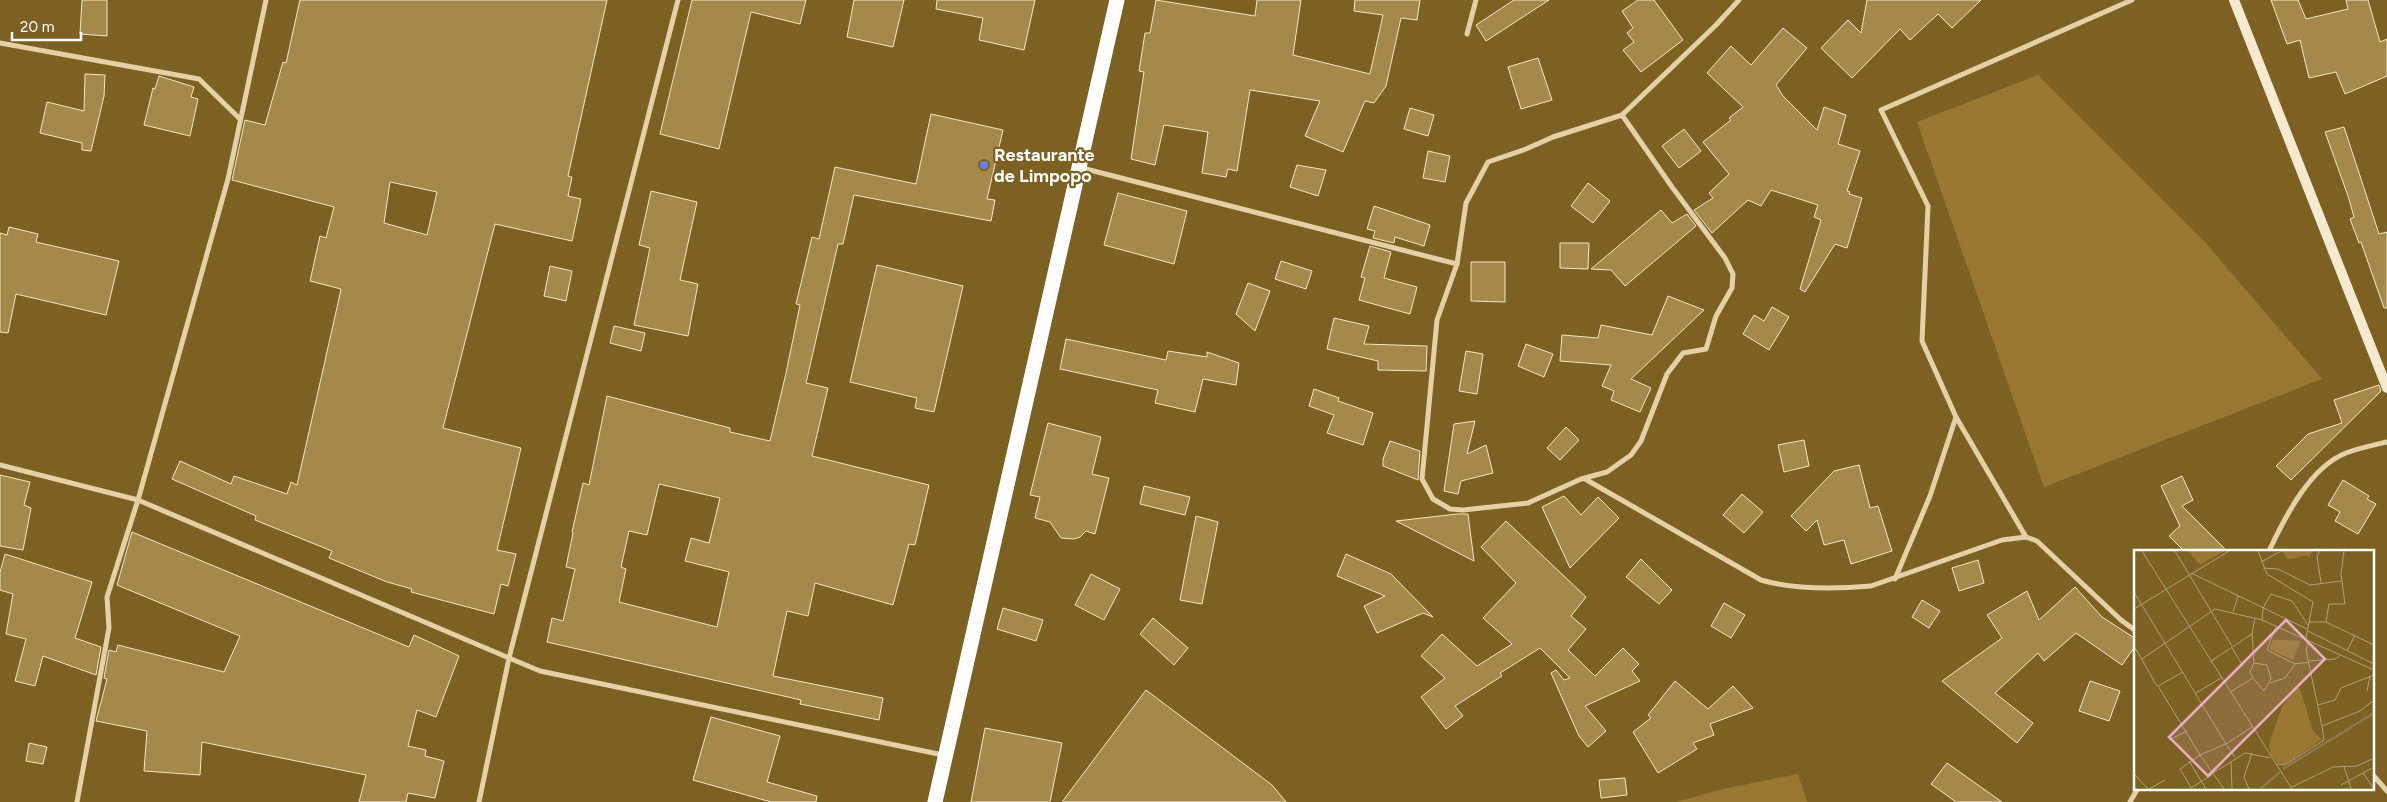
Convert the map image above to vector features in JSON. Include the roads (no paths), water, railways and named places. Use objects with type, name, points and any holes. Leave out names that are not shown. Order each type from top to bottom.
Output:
[{"type":"highway","points":[[936,802],[1117,0]]},
{"type":"street","points":[[77,802],[110,628],[106,597],[138,500],[228,179],[266,0]]},
{"type":"street","points":[[479,802],[509,658],[678,0]]},
{"type":"street","points":[[1467,34],[1476,0]]},
{"type":"street","points":[[1622,115],[1672,187],[1725,258],[1733,274],[1732,288],[1716,316],[1706,349],[1683,353],[1667,374],[1641,441],[1631,455],[1607,472],[1521,504],[1450,509],[1433,499],[1422,479],[1437,320],[1457,264],[1466,203],[1488,162],[1553,136],[1622,115],[1716,25],[1739,0]]},
{"type":"street","points":[[2026,537],[1956,416],[1922,341],[1928,206],[1881,110],[2132,0]]},
{"type":"street","points":[[2234,0],[2387,388]]},
{"type":"street","points":[[0,44],[199,80],[240,119]]},
{"type":"street","points":[[1080,167],[1457,264]]},
{"type":"street","points":[[1895,579],[1930,496],[1956,416]]},
{"type":"street","points":[[2269,550],[2287,514],[2323,467],[2345,453],[2387,442]]},
{"type":"street","points":[[0,465],[138,500],[540,671],[946,756]]},
{"type":"street","points":[[1585,479],[1761,580],[1780,586],[1849,588],[1871,586],[2002,540],[2026,537],[2037,541],[2121,620],[2134,630]]},
{"type":"street","points":[[2374,776],[2387,791]]},
{"type":"street","points":[[2130,802],[2137,790]]},
{"type":"place","name":"Restaurante de Limpopo","points":[[984,165]]}]
